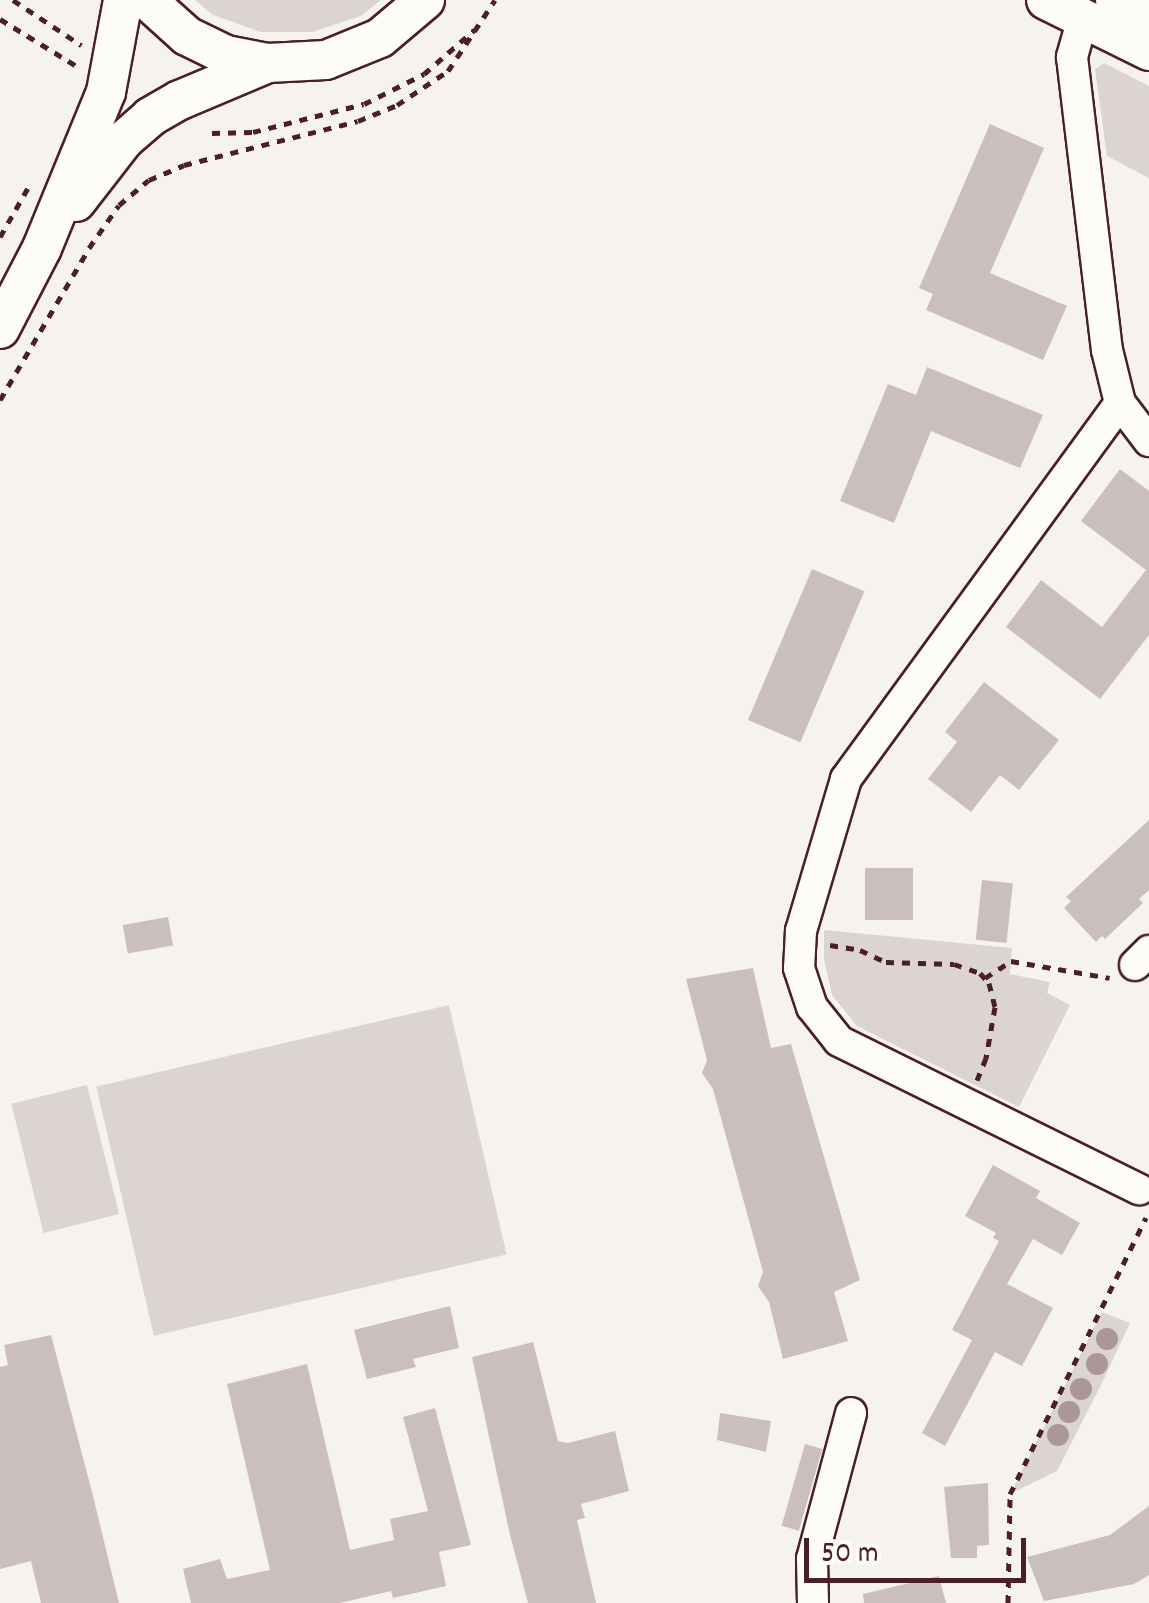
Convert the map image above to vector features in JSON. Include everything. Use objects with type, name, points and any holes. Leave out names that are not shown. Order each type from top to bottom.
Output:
[{"type":"main road","points":[[0,329],[42,248],[106,92],[123,0]]},
{"type":"main road","points":[[146,0],[187,36],[226,54],[268,64],[326,60],[380,38],[425,0]]},
{"type":"main road","points":[[1046,0],[1149,18]]},
{"type":"main road","points":[[1099,9],[1149,51]]},
{"type":"main road","points":[[42,248],[104,164],[150,118],[193,94],[268,64]]},
{"type":"street","points":[[1099,9],[1072,57],[1107,350],[1120,403],[1149,441]]},
{"type":"street","points":[[1120,403],[846,779],[799,943],[803,989],[822,1026],[858,1054],[1144,1200]]},
{"type":"street","points":[[813,1603],[812,1559],[851,1413]]},
{"type":"path","points":[[12,0],[88,53]]},
{"type":"path","points":[[0,400],[89,248],[119,205],[149,180],[184,164],[358,121],[398,105],[448,71],[495,0]]},
{"type":"path","points":[[0,19],[78,68]]},
{"type":"path","points":[[212,133],[253,132],[364,104],[424,74],[476,28]]},
{"type":"path","points":[[0,238],[30,184]]},
{"type":"path","points":[[799,943],[846,947],[898,964],[964,965],[986,978],[994,1007],[986,1058],[966,1106]]},
{"type":"path","points":[[986,978],[1011,961],[1110,978],[1136,967]]},
{"type":"path","points":[[1008,1603],[1010,1494],[1144,1200]]},
{"type":"shaded area","points":[[195,0],[381,0],[361,16],[312,32],[261,32],[213,15]]},
{"type":"shaded area","points":[[1104,63],[1149,86],[1149,178],[1107,156],[1095,69]]},
{"type":"shaded area","points":[[824,930],[1012,948],[1010,974],[1050,982],[1047,993],[1070,1005],[1019,1107],[857,1026],[832,995],[824,959]]},
{"type":"shaded area","points":[[449,1005],[507,1254],[154,1336],[96,1086]]},
{"type":"shaded area","points":[[87,1085],[119,1214],[43,1233],[11,1104]]},
{"type":"shaded area","points":[[1102,1312],[1130,1323],[1102,1383],[1057,1471],[1010,1494]]},
{"type":"building","points":[[990,124],[1044,148],[990,273],[1067,306],[1043,360],[926,310],[933,294],[919,288]]},
{"type":"building","points":[[927,367],[1043,415],[1020,468],[931,431],[894,523],[840,501],[888,384],[916,395]]},
{"type":"building","points":[[1120,469],[1149,491],[1149,635],[1100,699],[1006,627],[1041,580],[1102,627],[1146,570],[1081,521]]},
{"type":"building","points":[[812,569],[864,591],[800,742],[748,720]]},
{"type":"building","points":[[984,682],[1059,740],[1019,790],[1000,775],[971,812],[928,779],[957,742],[945,732]]},
{"type":"building","points":[[1149,820],[1149,890],[1139,899],[1143,903],[1105,939],[1102,936],[1096,942],[1064,908],[1071,901],[1066,897]]},
{"type":"building","points":[[865,868],[913,868],[913,920],[865,920]]},
{"type":"building","points":[[982,880],[1013,883],[1007,943],[976,940]]},
{"type":"building","points":[[168,917],[173,946],[128,954],[123,925]]},
{"type":"building","points":[[753,968],[771,1048],[791,1044],[860,1280],[834,1292],[848,1341],[783,1359],[769,1302],[758,1286],[763,1272],[713,1089],[702,1073],[707,1060],[686,979]]},
{"type":"building","points":[[993,1165],[1040,1191],[1036,1198],[1080,1223],[1062,1255],[1033,1239],[1007,1284],[1053,1308],[1022,1366],[995,1352],[945,1446],[922,1433],[972,1340],[952,1330],[999,1241],[993,1238],[996,1233],[965,1216]]},
{"type":"building","points":[[450,1306],[459,1348],[413,1359],[416,1367],[367,1379],[354,1330]]},
{"type":"building","points":[[51,1335],[119,1603],[41,1603],[31,1561],[0,1569],[0,1367],[8,1365],[4,1345]]},
{"type":"building","points":[[533,1342],[558,1441],[568,1443],[615,1431],[629,1491],[581,1504],[585,1518],[577,1520],[596,1603],[528,1603],[510,1535],[472,1357]]},
{"type":"building","points":[[307,1364],[350,1550],[394,1540],[390,1519],[428,1511],[403,1417],[435,1408],[471,1545],[439,1552],[446,1586],[393,1598],[391,1591],[340,1603],[191,1603],[183,1569],[220,1559],[227,1579],[270,1570],[227,1384]]},
{"type":"building","points":[[720,1413],[771,1421],[766,1452],[717,1440]]},
{"type":"building","points":[[805,1444],[822,1449],[799,1531],[782,1526]]},
{"type":"building","points":[[988,1483],[989,1545],[977,1546],[977,1558],[951,1558],[944,1487]]},
{"type":"building","points":[[1149,1506],[1149,1575],[1134,1584],[1044,1601],[1027,1557],[1110,1535]]},
{"type":"building","points":[[939,1576],[946,1603],[864,1603],[863,1594]]}]
